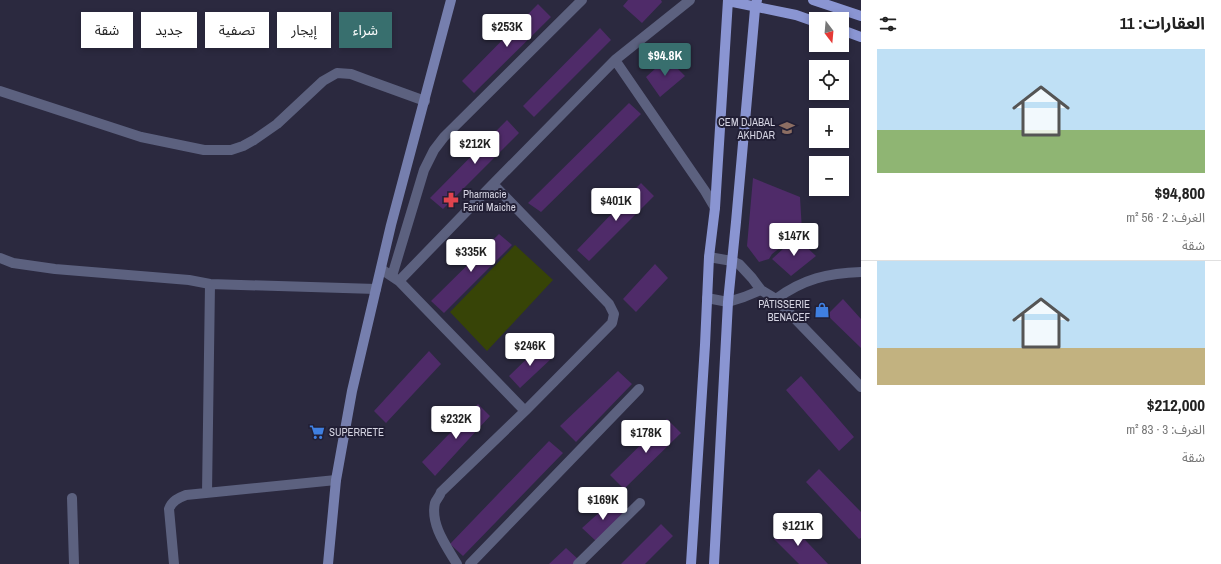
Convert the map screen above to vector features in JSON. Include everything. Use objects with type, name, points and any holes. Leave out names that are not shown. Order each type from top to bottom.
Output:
[{"type":"main road","points":[[328,564],[336,480],[352,391],[391,225],[451,0]]},
{"type":"main road","points":[[691,564],[709,257],[715,208],[728,0],[756,3],[809,20]]},
{"type":"main road","points":[[813,0],[861,16]]},
{"type":"main road","points":[[714,564],[728,302],[756,3]]},
{"type":"main road","points":[[849,32],[861,36]]},
{"type":"street","points":[[395,278],[424,170],[434,150],[444,137],[582,0]]},
{"type":"street","points":[[395,278],[493,184],[615,60],[690,0]]},
{"type":"street","points":[[615,60],[715,208]]},
{"type":"street","points":[[0,91],[141,137],[204,150],[231,150],[254,140],[277,124],[323,81],[337,73],[356,76],[425,101]]},
{"type":"street","points":[[457,564],[442,538],[435,520],[435,503],[441,492],[525,411],[612,323],[614,314],[609,304],[493,184]]},
{"type":"street","points":[[709,257],[732,261],[739,264],[761,290],[776,299],[861,386]]},
{"type":"street","points":[[0,258],[13,263],[55,269],[189,280],[210,284],[376,289]]},
{"type":"street","points":[[381,269],[395,278],[525,411]]},
{"type":"street","points":[[776,299],[804,282],[822,276],[861,272]]},
{"type":"street","points":[[207,493],[210,284]]},
{"type":"street","points":[[707,298],[728,302],[761,290]]},
{"type":"street","points":[[470,564],[639,389]]},
{"type":"street","points":[[174,564],[169,509],[172,503],[180,497],[186,495],[336,480]]},
{"type":"street","points":[[72,498],[74,564]]},
{"type":"street","points":[[578,564],[640,503]]},
{"type":"green space","points":[[515,245],[553,280],[487,351],[450,312]]},
{"type":"building","points":[[628,0],[661,0],[662,2],[642,23],[623,6]]},
{"type":"building","points":[[538,4],[551,17],[474,93],[462,81]]},
{"type":"building","points":[[600,28],[611,40],[534,117],[523,106]]},
{"type":"building","points":[[667,58],[685,76],[660,97],[646,77]]},
{"type":"building","points":[[629,103],[641,114],[541,212],[528,203]]},
{"type":"building","points":[[507,120],[519,133],[443,209],[430,198]]},
{"type":"building","points":[[753,178],[800,197],[802,231],[772,254],[769,259],[759,262],[747,246]]},
{"type":"building","points":[[641,183],[654,196],[589,261],[577,250]]},
{"type":"building","points":[[499,234],[512,245],[444,313],[431,301]]},
{"type":"building","points":[[796,237],[816,256],[791,276],[772,259]]},
{"type":"building","points":[[655,264],[668,278],[636,312],[623,299]]},
{"type":"building","points":[[843,299],[861,319],[861,348],[827,315]]},
{"type":"building","points":[[540,346],[552,358],[520,388],[509,376]]},
{"type":"building","points":[[429,351],[441,364],[386,423],[374,411]]},
{"type":"building","points":[[618,371],[632,384],[576,442],[560,426]]},
{"type":"building","points":[[801,376],[854,437],[839,451],[786,390]]},
{"type":"building","points":[[478,404],[490,416],[435,476],[422,462]]},
{"type":"building","points":[[667,419],[681,433],[624,489],[610,475]]},
{"type":"building","points":[[549,441],[563,453],[463,556],[450,544]]},
{"type":"building","points":[[819,469],[861,512],[861,538],[859,539],[806,482]]},
{"type":"building","points":[[612,501],[623,513],[597,542],[582,528]]},
{"type":"building","points":[[789,523],[828,564],[799,564],[774,539]]},
{"type":"building","points":[[661,524],[673,536],[645,564],[621,564]]},
{"type":"building","points":[[566,548],[579,560],[575,564],[549,564]]},
{"type":"place","name":"CEM DJABAL AKHDAR","points":[[787,128]]},
{"type":"place","name":"Pharmacie Farid Maiche","points":[[451,200]]},
{"type":"place","name":"PÂTISSERIE BENACEF","points":[[822,310]]},
{"type":"place","name":"SUPERRETE","points":[[317,432]]}]
